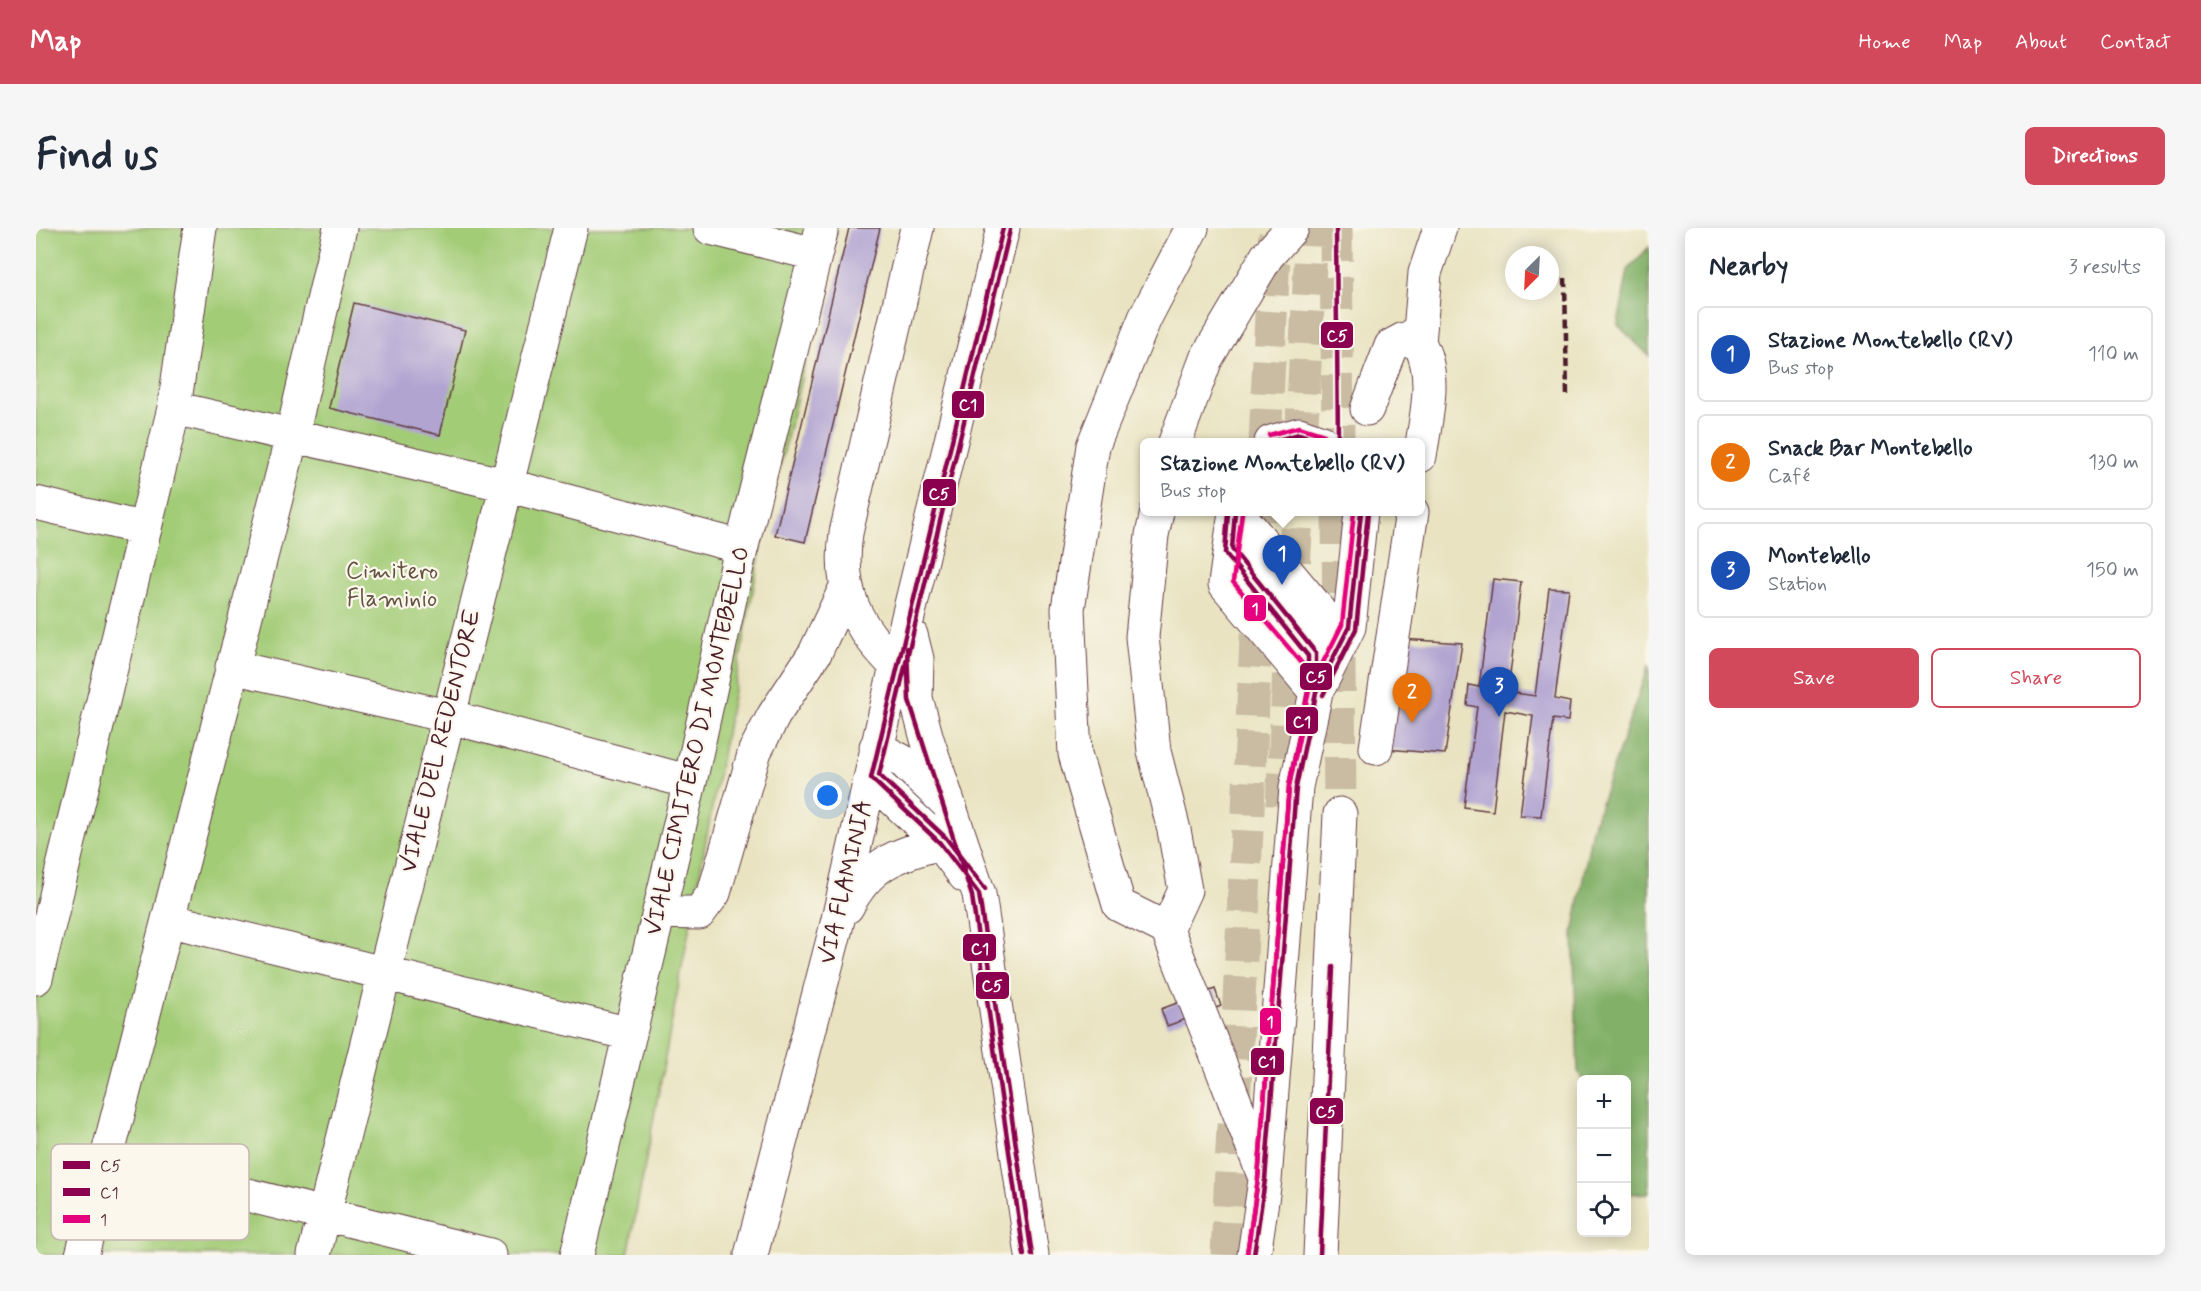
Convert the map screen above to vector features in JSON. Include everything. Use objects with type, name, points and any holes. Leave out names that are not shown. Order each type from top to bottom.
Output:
[{"type":"main road","points":[[36,978],[47,881],[145,529],[174,408],[200,228]]},
{"type":"main road","points":[[110,1144],[292,436],[340,228]]},
{"type":"main road","name":"VIALE DEL REDENTORE","points":[[314,1255],[447,716],[571,228]]},
{"type":"main road","points":[[710,228],[818,241]]},
{"type":"main road","points":[[896,666],[873,643],[856,617],[846,586],[842,561],[846,533],[917,228]]},
{"type":"main road","name":"VIA FLAMINIA","points":[[751,1255],[836,928],[896,666],[1003,228]]},
{"type":"main road","points":[[1192,228],[1145,318],[1093,446],[1068,609],[1075,754],[1119,905],[1167,929],[1266,1180]]},
{"type":"main road","points":[[1176,438],[1206,359],[1267,256],[1292,228]]},
{"type":"main road","points":[[1423,438],[1429,398],[1425,353],[1419,343],[1425,273],[1440,228]]},
{"type":"main road","name":"VIALE CIMITERO DI MONTEBELLO","points":[[577,1255],[690,782],[742,547],[818,241]]},
{"type":"main road","points":[[1367,409],[1391,346],[1404,339],[1419,343]]},
{"type":"main road","points":[[174,408],[506,484],[742,547]]},
{"type":"main road","points":[[1286,438],[1299,434],[1310,438]]},
{"type":"main road","points":[[36,503],[145,529]]},
{"type":"main road","points":[[1156,516],[1152,535],[1142,638],[1154,751],[1174,830],[1185,890],[1167,929]]},
{"type":"main road","points":[[1236,516],[1225,584],[1316,692]]},
{"type":"main road","points":[[1239,516],[1320,611],[1316,653],[1316,692],[1296,787],[1266,1180],[1254,1255]]},
{"type":"main road","points":[[1316,692],[1350,627],[1361,516]]},
{"type":"main road","points":[[1376,748],[1411,516]]},
{"type":"main road","points":[[1232,549],[1316,653]]},
{"type":"main road","points":[[659,912],[699,913],[714,893],[755,751],[774,715],[815,653],[846,586]]},
{"type":"main road","points":[[908,619],[916,659],[916,698],[927,739],[979,894],[1032,1255]]},
{"type":"main road","points":[[232,667],[447,716],[690,782]]},
{"type":"main road","points":[[874,763],[904,762],[950,807]]},
{"type":"main road","points":[[874,763],[979,894]]},
{"type":"main road","points":[[1320,1255],[1340,814]]},
{"type":"main road","points":[[836,928],[862,881],[879,865],[907,852],[940,843]]},
{"type":"main road","points":[[168,920],[630,1034]]},
{"type":"main road","points":[[249,1195],[490,1255]]},
{"type":"main road","points":[[82,1255],[86,1240]]},
{"type":"green space","name":"Cimitero Flaminio","points":[[36,228],[837,228],[761,547],[628,1255],[36,1255]]},
{"type":"green space","points":[[1649,247],[1649,356],[1618,325],[1628,270]]},
{"type":"green space","points":[[1649,664],[1649,1193],[1631,1194],[1631,1075],[1580,1075],[1578,1071],[1573,934],[1592,829]]},
{"type":"building","points":[[849,228],[880,228],[805,542],[775,535]]},
{"type":"building","points":[[354,303],[465,330],[440,435],[329,408]]},
{"type":"building","points":[[1493,579],[1521,582],[1508,692],[1535,696],[1549,588],[1569,589],[1555,699],[1570,702],[1568,721],[1553,719],[1541,816],[1520,815],[1533,716],[1505,711],[1493,811],[1464,807],[1477,707],[1467,705],[1469,685],[1479,687]]},
{"type":"building","points":[[1401,639],[1462,643],[1445,754],[1387,749]]},
{"type":"building","points":[[1215,989],[1221,1006],[1167,1026],[1161,1009]]},
{"type":"tunnel","points":[[1301,438],[1312,228]]},
{"type":"tunnel","points":[[1336,228],[1338,438]]},
{"type":"tunnel","points":[[1265,438],[1275,233]]},
{"type":"tunnel","points":[[1227,1255],[1262,516]]},
{"type":"tunnel","points":[[1282,806],[1297,516]]},
{"type":"tunnel","points":[[1338,516],[1340,814]]},
{"type":"railway","points":[[1565,278],[1567,397]]},
{"type":"transit line","name":"C5","points":[[1003,228],[871,778],[940,843],[979,894],[1032,1255]]},
{"type":"transit line","name":"C5","points":[[1336,228],[1338,438]]},
{"type":"transit line","name":"C1","points":[[985,889],[946,838],[879,775],[1010,230]]},
{"type":"transit line","name":"1","points":[[1269,435],[1299,427],[1324,435]]},
{"type":"transit line","name":"C5","points":[[1285,438],[1299,434],[1310,438]]},
{"type":"transit line","name":"C1","points":[[1228,516],[1225,553],[1308,656],[1308,691],[1289,786],[1258,1179],[1247,1254]]},
{"type":"transit line","name":"C5","points":[[1235,516],[1232,549],[1316,653],[1316,692],[1296,787],[1265,1180],[1254,1255]]},
{"type":"transit line","name":"1","points":[[1242,516],[1233,582],[1322,687]]},
{"type":"transit line","name":"1","points":[[1247,1254],[1258,1179],[1289,786],[1309,690],[1342,625],[1354,516]]},
{"type":"transit line","name":"C5","points":[[1313,710],[1316,692],[1349,627],[1361,516]]},
{"type":"transit line","name":"C1","points":[[1323,695],[1356,629],[1368,516]]},
{"type":"transit line","name":"C1","points":[[907,648],[909,700],[972,896],[1024,1255]]},
{"type":"transit line","name":"C5","points":[[1320,1255],[1333,967]]},
{"type":"place","name":"Stazione Montebello (RV)","points":[[1282,585]]},
{"type":"place","name":"Montebello","points":[[1499,717]]},
{"type":"place","name":"Snack Bar Montebello","points":[[1412,723]]}]
